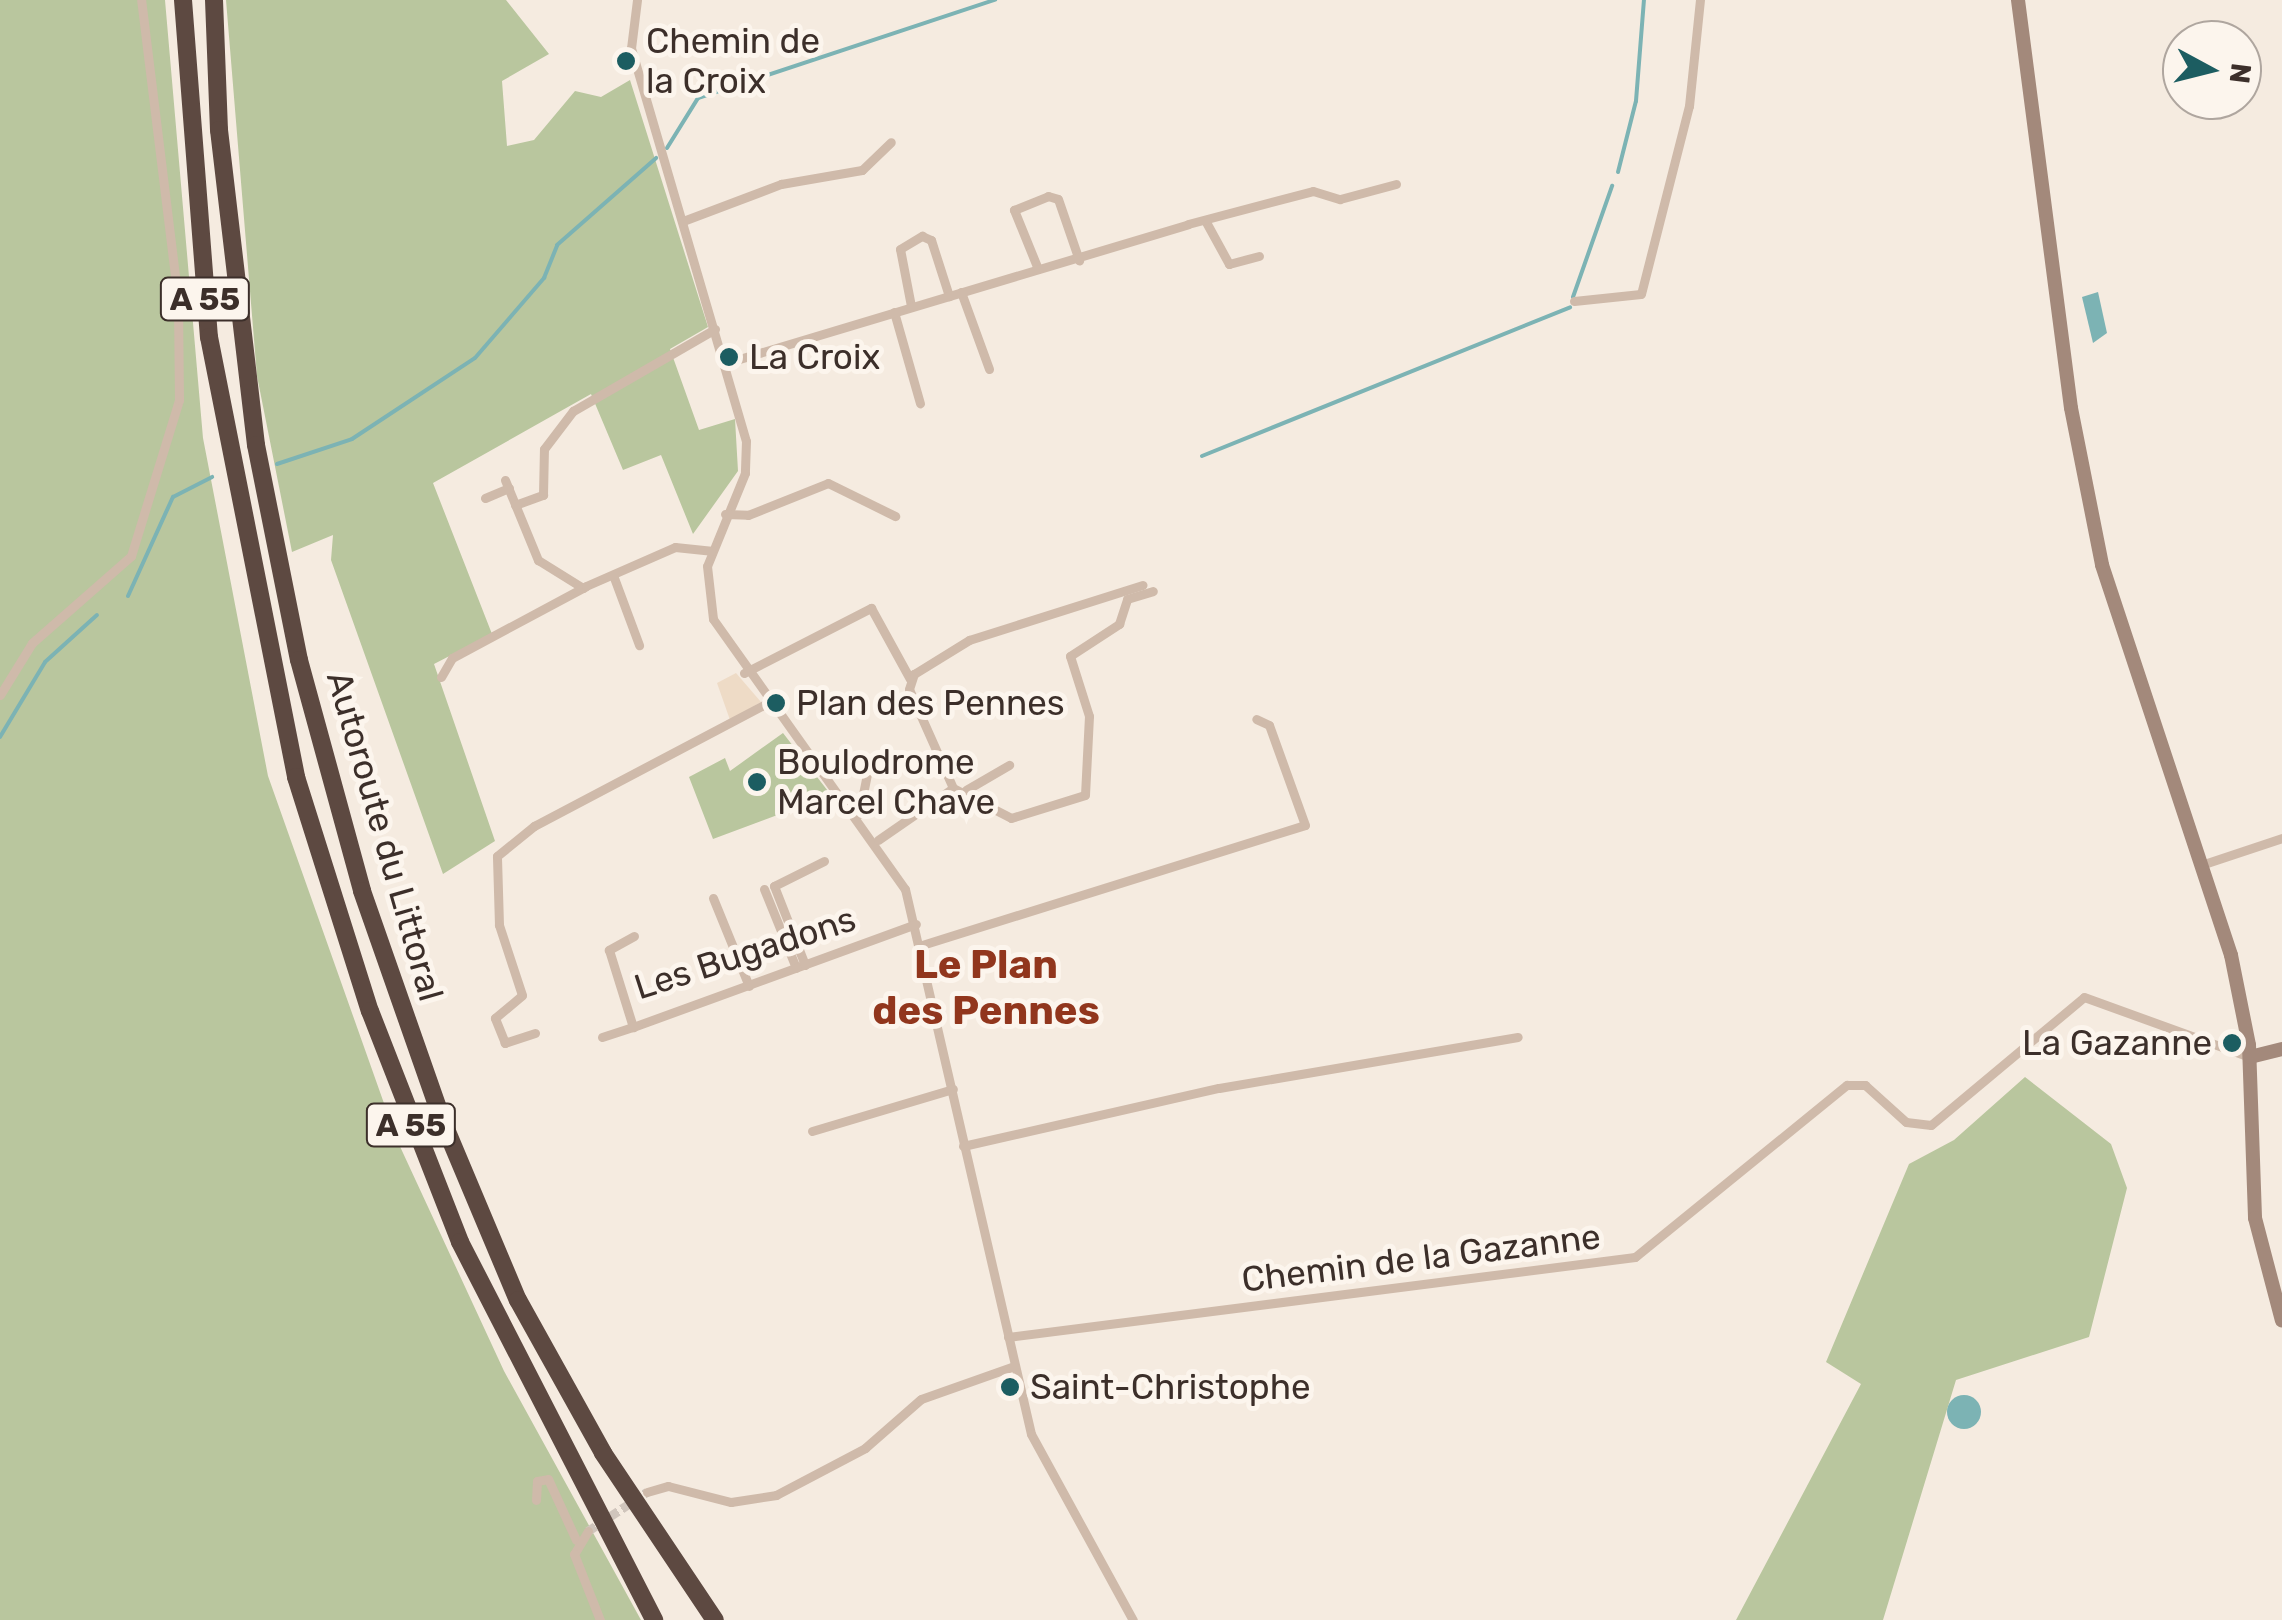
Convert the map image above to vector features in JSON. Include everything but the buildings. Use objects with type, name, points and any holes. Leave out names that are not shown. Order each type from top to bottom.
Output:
[{"type":"highway","name":"Autoroute du Littoral","points":[[183,0],[208,337],[296,777],[383,1048],[460,1242],[654,1620]]},
{"type":"highway","name":"Autoroute du Littoral","points":[[214,0],[219,130],[256,445],[304,678],[362,891],[442,1122],[518,1300],[604,1453],[715,1620]]},
{"type":"main road","points":[[2018,0],[2071,408],[2102,565],[2206,863],[2250,1056],[2255,1218],[2282,1321]]},
{"type":"main road","points":[[2250,1056],[2282,1049]]},
{"type":"street","points":[[0,696],[32,643],[119,574],[139,535],[182,376],[163,174],[141,0]]},
{"type":"street","points":[[637,0],[631,48],[726,363],[746,452],[711,551],[710,609],[744,673],[878,840],[916,924],[1014,1366],[1048,1476],[1133,1620]]},
{"type":"street","points":[[1574,301],[1641,294],[1652,224],[1689,106],[1700,0]]},
{"type":"street","points":[[683,221],[781,184],[862,170],[891,142]]},
{"type":"street","points":[[726,363],[1313,191],[1346,198],[1396,184]]},
{"type":"street","points":[[1038,269],[1014,210],[1048,196],[1058,199],[1078,260]]},
{"type":"street","points":[[1206,222],[1228,264],[1259,256]]},
{"type":"street","points":[[911,306],[900,249],[922,236],[948,296]]},
{"type":"street","points":[[961,292],[989,369]]},
{"type":"street","points":[[894,312],[920,403]]},
{"type":"street","points":[[515,505],[544,492],[544,449],[573,411],[715,329]]},
{"type":"street","points":[[726,514],[748,516],[828,483],[895,516]]},
{"type":"street","points":[[485,498],[507,484],[540,564],[582,588]]},
{"type":"street","points":[[441,676],[452,658],[582,588],[675,547],[711,551]]},
{"type":"street","points":[[613,575],[639,645]]},
{"type":"street","points":[[910,678],[969,640],[1142,585]]},
{"type":"street","points":[[878,840],[953,788],[966,790],[1010,818],[1086,795],[1089,716],[1070,656],[1120,624],[1128,599],[1154,591]]},
{"type":"street","points":[[744,673],[871,608],[910,678],[953,788]]},
{"type":"street","points":[[535,1033],[505,1043],[495,1018],[522,995],[500,925],[497,856],[534,826],[767,703]]},
{"type":"street","points":[[922,945],[1305,826],[1270,725],[1256,719]]},
{"type":"street","points":[[966,790],[1009,765]]},
{"type":"street","points":[[860,814],[867,774]]},
{"type":"street","points":[[2206,863],[2282,838]]},
{"type":"street","points":[[800,966],[774,886],[824,861]]},
{"type":"street","points":[[764,889],[800,966]]},
{"type":"street","points":[[712,898],[749,986]]},
{"type":"street","name":"Les Bugadons","points":[[634,936],[609,950],[633,1027],[916,924]]},
{"type":"street","name":"Chemin de la Gazanne","points":[[1008,1336],[1636,1256],[1847,1086],[1865,1085],[1906,1122],[1931,1125],[2084,997],[2250,1056]]},
{"type":"street","points":[[602,1036],[633,1027]]},
{"type":"street","points":[[963,1146],[1234,1085],[1518,1037]]},
{"type":"street","points":[[812,1131],[952,1089]]},
{"type":"street","points":[[646,1492],[668,1486],[732,1502],[776,1495],[865,1448],[921,1400],[1014,1366]]},
{"type":"street","points":[[536,1500],[538,1480],[548,1479],[576,1540],[574,1558],[600,1620]]},
{"type":"street","points":[[576,1540],[588,1530]]},
{"type":"green space","points":[[0,0],[165,0],[203,438],[268,776],[397,1140],[504,1371],[641,1620],[0,1620]]},
{"type":"green space","points":[[226,0],[506,0],[549,54],[502,81],[507,146],[534,140],[575,91],[601,97],[630,80],[708,327],[670,349],[699,430],[735,419],[738,471],[693,534],[661,455],[623,470],[591,394],[433,483],[492,634],[434,664],[495,841],[443,874],[331,560],[333,535],[292,552],[257,376]]},
{"type":"green space","name":"Boulodrome Marcel Chave","points":[[783,733],[831,795],[713,839],[689,777],[725,758],[730,771]]},
{"type":"green space","points":[[2025,1077],[2111,1144],[2127,1188],[2089,1337],[1956,1380],[1883,1620],[1736,1620],[1861,1384],[1826,1362],[1909,1164],[1954,1140]]},
{"type":"shaded area","points":[[736,673],[761,702],[730,720],[717,683]]},
{"type":"water","points":[[2098,292],[2107,333],[2093,343],[2082,297]]},
{"type":"water","points":[[1964,1395],[1976,1400],[1981,1412],[1976,1424],[1964,1429],[1952,1424],[1947,1412],[1952,1400]]},
{"type":"waterway","points":[[667,148],[698,98],[995,0]]},
{"type":"waterway","points":[[1618,172],[1636,101],[1644,0]]},
{"type":"waterway","points":[[277,464],[352,439],[475,358],[544,278],[557,245],[656,158]]},
{"type":"waterway","points":[[1573,297],[1612,186]]},
{"type":"waterway","points":[[1202,456],[1570,307]]},
{"type":"waterway","points":[[128,596],[173,497],[212,477]]},
{"type":"waterway","points":[[0,737],[45,662],[97,615]]},
{"type":"tunnel","points":[[588,1531],[647,1492]]},
{"type":"place","name":"Chemin de la Croix","points":[[626,61]]},
{"type":"place","name":"La Croix","points":[[729,357]]},
{"type":"place","name":"Plan des Pennes","points":[[776,703]]},
{"type":"place","name":"Boulodrome Marcel Chave","points":[[757,782]]},
{"type":"place","name":"La Gazanne","points":[[2232,1043]]},
{"type":"place","name":"Saint-Christophe","points":[[1010,1387]]},
{"type":"district","name":"Le Plan des Pennes","points":[[986,988]]}]
